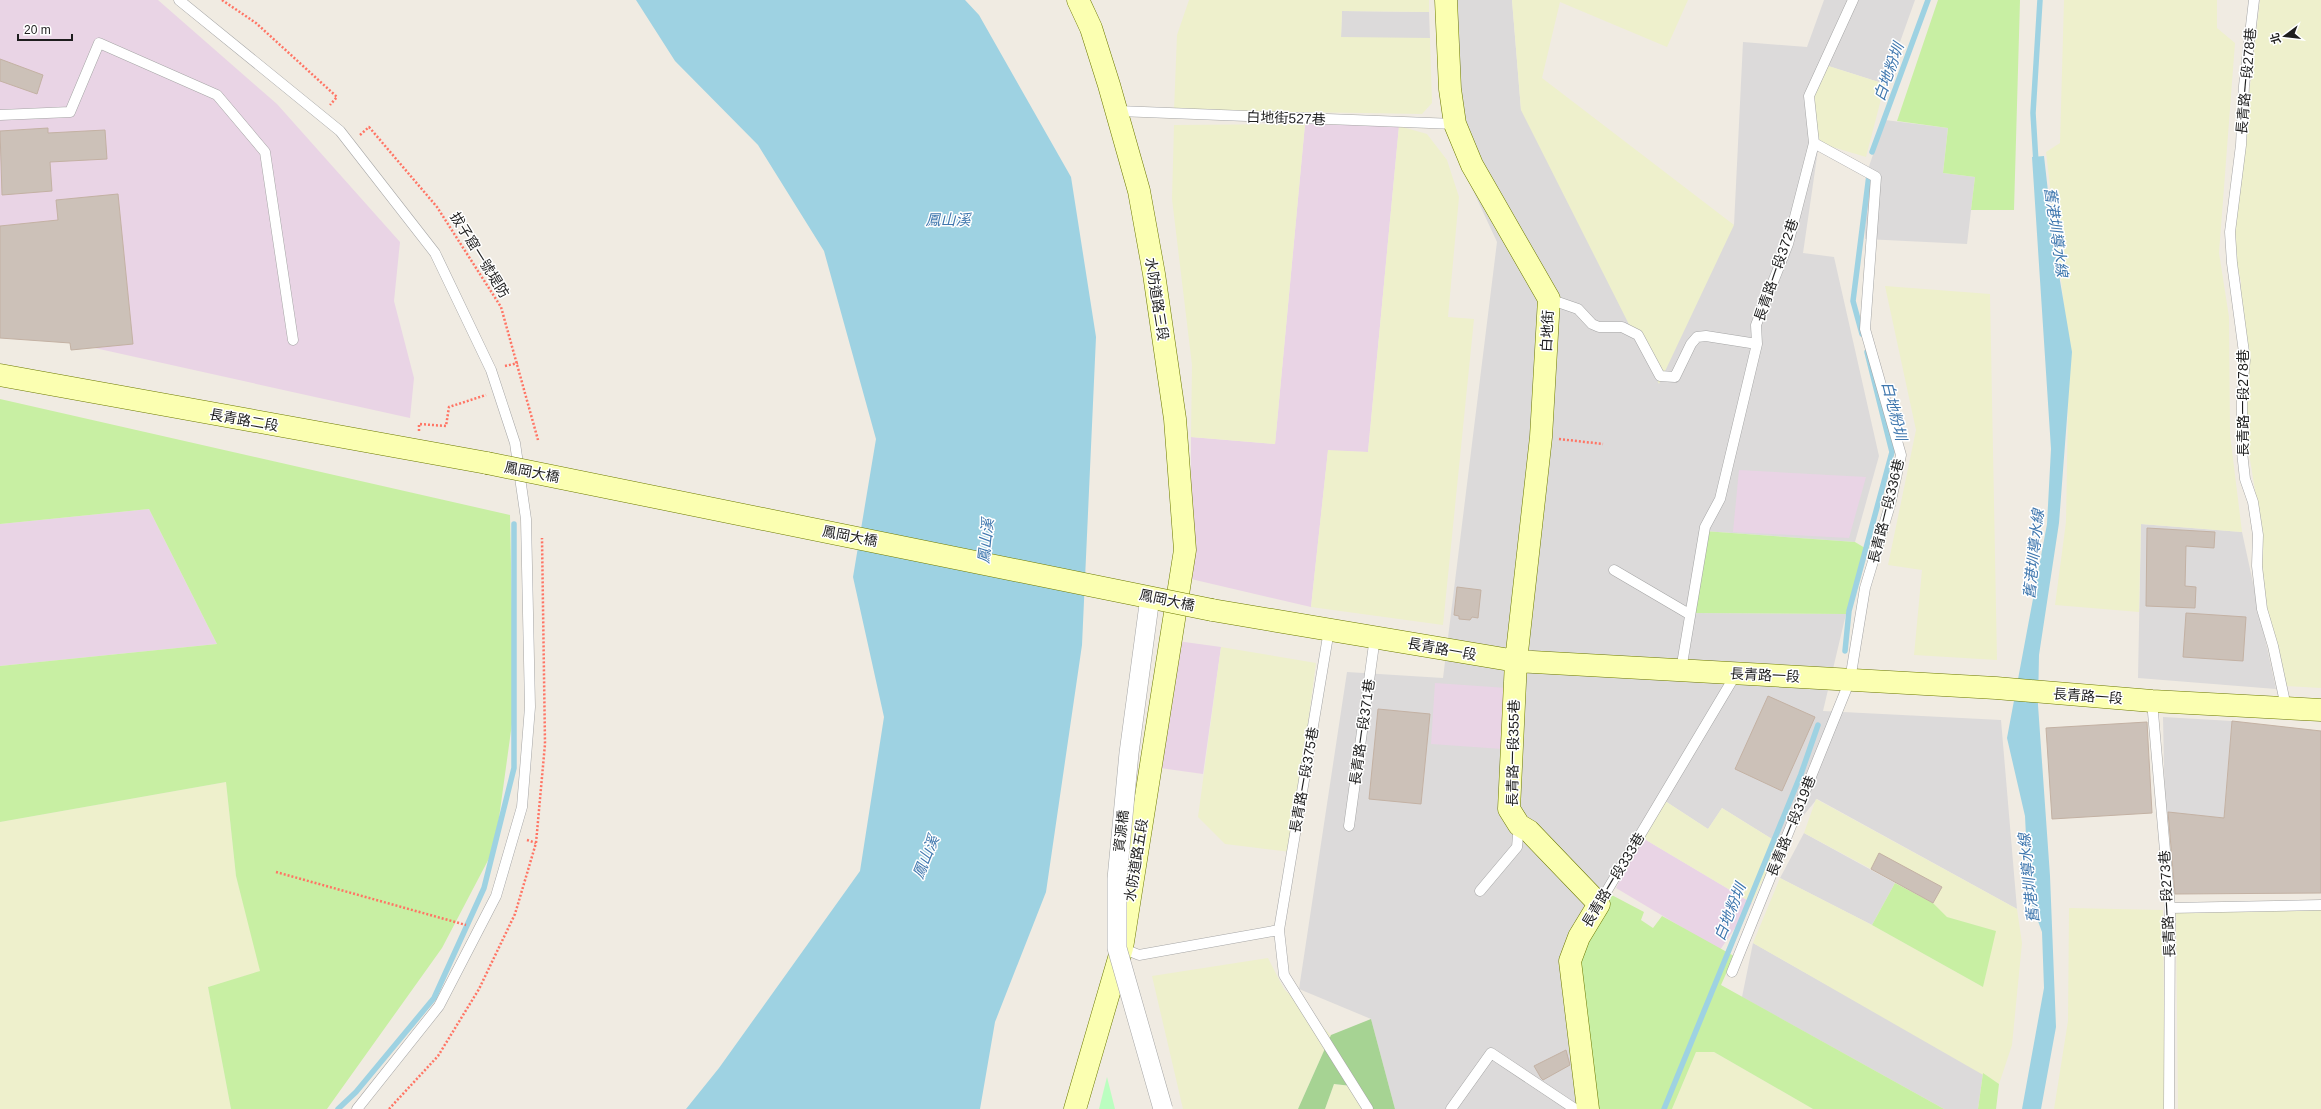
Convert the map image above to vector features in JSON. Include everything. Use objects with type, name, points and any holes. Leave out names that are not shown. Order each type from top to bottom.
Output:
[{"type":"street","name":"水防道路三段","points":[[1078,0],[1091,28],[1118,111],[1139,191],[1153,266],[1175,419],[1185,550],[1177,606]]},
{"type":"street","name":"白地街","points":[[1446,0],[1450,89],[1455,124],[1472,165],[1549,299],[1541,438],[1516,661]]},
{"type":"street","name":"長青路二段","points":[[0,375],[487,463]]},
{"type":"street","name":"鳳岡大橋","points":[[487,463],[1150,596],[1212,610]]},
{"type":"street","name":"資源橋","points":[[1150,596],[1129,753],[1117,879],[1117,948],[1163,1109]]},
{"type":"street","name":"水防道路五段","points":[[1075,1109],[1122,948],[1177,606]]},
{"type":"street","name":"長青路一段","points":[[1212,610],[1516,661],[1996,688],[2053,694],[2152,701],[2321,710]]},
{"type":"street","name":"長青路一段355巷","points":[[1516,661],[1509,809],[1520,825],[1528,830],[1599,904]]},
{"type":"street","name":"長青路一段333巷","points":[[1588,1109],[1570,961],[1578,937],[1599,904]]},
{"type":"lane","points":[[179,0],[340,131],[435,253],[492,370],[515,443],[526,519],[530,707],[522,807],[496,896],[439,1006],[357,1109]]},
{"type":"lane","name":"長青路一段372巷","points":[[1681,670],[1689,614],[1705,527],[1720,499],[1757,344],[1756,325],[1788,244],[1814,143],[1809,96],[1853,0]]},
{"type":"lane","name":"長青路一段278巷","points":[[2254,0],[2230,232],[2232,263],[2245,360],[2242,391],[2242,452],[2245,479],[2253,502],[2258,535],[2257,566],[2262,609],[2273,646],[2286,707]]},
{"type":"lane","points":[[0,115],[70,112],[99,43],[217,95],[265,152],[293,340]]},
{"type":"lane","name":"白地街527巷","points":[[1118,111],[1455,124]]},
{"type":"lane","name":"長青路一段336巷","points":[[1814,143],[1876,177],[1866,329],[1901,455],[1890,505],[1865,588],[1850,680]]},
{"type":"lane","points":[[1549,299],[1578,309],[1592,324],[1599,327],[1622,327],[1638,335],[1660,376],[1668,378],[1675,377],[1691,344],[1697,337],[1706,336],[1757,344]]},
{"type":"lane","points":[[1614,570],[1689,614]]},
{"type":"lane","name":"長青路一段375巷","points":[[1329,630],[1279,930],[1284,975],[1368,1109]]},
{"type":"lane","name":"長青路一段371巷","points":[[1349,826],[1375,637]]},
{"type":"lane","name":"長青路一段333巷","points":[[1599,904],[1736,673]]},
{"type":"lane","name":"長青路一段319巷","points":[[1732,972],[1850,680]]},
{"type":"lane","name":"長青路一段273巷","points":[[2152,701],[2170,908],[2169,1108]]},
{"type":"lane","points":[[1480,891],[1517,847],[1520,825]]},
{"type":"lane","points":[[2170,908],[2321,905]]},
{"type":"lane","points":[[1122,948],[1139,955],[1279,930]]},
{"type":"lane","points":[[1451,1109],[1490,1053],[1575,1109]]},
{"type":"path","points":[[222,0],[256,23],[337,97]]},
{"type":"path","name":"拔子窟一號堤防","points":[[369,127],[437,206],[501,307],[538,440]]},
{"type":"path","points":[[446,426],[449,407],[498,391]]},
{"type":"path","points":[[1541,438],[1603,444]]},
{"type":"path","points":[[276,872],[458,923]]},
{"type":"shaded area","points":[[0,0],[158,0],[277,104],[400,242],[394,301],[414,378],[410,418],[0,327]]},
{"type":"shaded area","points":[[1455,0],[1512,0],[1521,110],[1734,225],[1743,42],[1807,47],[1824,0],[1915,0],[1885,84],[1822,64],[1819,143],[1803,253],[1834,257],[1879,456],[1855,542],[1704,531],[1690,613],[1846,614],[1823,711],[2001,720],[2017,909],[1817,799],[1780,844],[1722,808],[1708,829],[1665,801],[1576,948],[1599,1109],[1395,1109],[1371,1019],[1299,989],[1347,672],[1443,678],[1497,242],[1444,128]]},
{"type":"shaded area","points":[[1342,11],[1429,12],[1430,38],[1341,38]]},
{"type":"shaded area","points":[[1885,120],[1948,128],[1943,173],[1975,177],[1967,244],[1865,239],[1866,175]]},
{"type":"shaded area","points":[[1305,124],[1399,126],[1368,452],[1328,451],[1311,607],[1191,579],[1191,437],[1275,444]]},
{"type":"shaded area","points":[[1739,470],[1866,477],[1849,538],[1733,532]]},
{"type":"shaded area","points":[[149,509],[217,644],[0,666],[0,524]]},
{"type":"shaded area","points":[[2141,524],[2242,532],[2276,689],[2138,678]]},
{"type":"shaded area","points":[[1177,641],[1221,647],[1203,774],[1160,768]]},
{"type":"shaded area","points":[[1435,683],[1507,688],[1503,749],[1431,744]]},
{"type":"shaded area","points":[[2163,717],[2232,721],[2224,818],[2165,812]]},
{"type":"shaded area","points":[[1804,833],[1895,883],[1872,925],[1780,878]]},
{"type":"shaded area","points":[[1641,837],[1752,903],[1720,950],[1616,888]]},
{"type":"shaded area","points":[[1753,943],[1983,1073],[1978,1109],[1944,1109],[1742,997]]},
{"type":"green space","points":[[1189,0],[1429,0],[1429,12],[1342,11],[1341,37],[1430,38],[1432,103],[1422,114],[1174,110],[1177,35]]},
{"type":"green space","points":[[1512,0],[1688,0],[1667,47],[1560,2],[1542,78],[1734,225],[1659,384],[1521,110]]},
{"type":"green space","points":[[1938,0],[2020,0],[2014,210],[1971,210],[1975,177],[1943,173],[1948,128],[1897,121]]},
{"type":"green space","points":[[2064,0],[2217,0],[2217,28],[2235,43],[2219,253],[2229,317],[2230,434],[2242,532],[2141,524],[2139,612],[2055,605],[2066,522],[2069,348],[2046,152],[2060,143]]},
{"type":"green space","points":[[2260,0],[2321,0],[2321,688],[2285,686],[2260,588],[2258,509],[2237,379],[2241,282],[2232,243]]},
{"type":"green space","points":[[1822,64],[1885,84],[1866,157],[1819,143],[1809,105]]},
{"type":"green space","points":[[1305,124],[1275,444],[1191,437],[1192,365],[1172,199],[1174,125]]},
{"type":"green space","points":[[1399,126],[1427,134],[1447,160],[1459,197],[1448,317],[1474,319],[1443,625],[1311,607],[1328,450],[1368,452]]},
{"type":"green space","points":[[1885,286],[1990,294],[1997,660],[1914,655],[1922,570],[1888,565],[1916,430]]},
{"type":"green space","points":[[0,399],[510,515],[514,709],[495,847],[442,948],[327,1109],[231,1109],[208,987],[260,971],[236,876],[226,782],[0,822],[0,666],[217,644],[149,509],[0,524]]},
{"type":"green space","points":[[1704,531],[1855,542],[1865,548],[1846,614],[1690,613]]},
{"type":"green space","points":[[1221,647],[1316,663],[1291,852],[1225,844],[1198,817]]},
{"type":"green space","points":[[226,782],[236,876],[261,971],[208,987],[231,1109],[0,1109],[0,822]]},
{"type":"green space","points":[[1816,799],[2017,909],[2022,943],[2012,1045],[1999,1084],[1753,943],[1780,878],[1872,925],[1983,987],[1995,931],[1946,917],[1933,903],[1942,887],[1879,854],[1871,869],[1804,833]]},
{"type":"green space","points":[[1665,801],[1708,829],[1722,808],[1780,844],[1752,903],[1641,837]]},
{"type":"green space","points":[[1895,883],[1933,903],[1947,917],[1996,931],[1983,987],[1872,925]]},
{"type":"green space","points":[[1606,892],[1644,912],[1641,920],[1653,928],[1662,916],[1734,956],[1721,985],[1944,1109],[1813,1109],[1714,1052],[1696,1052],[1672,1109],[1599,1109],[1576,948]]},
{"type":"green space","points":[[2321,903],[2321,1109],[2178,1109],[2176,908]]},
{"type":"green space","points":[[2069,908],[2163,910],[2165,1109],[2054,1109],[2068,1021]]},
{"type":"green space","points":[[1268,958],[1284,989],[1331,1035],[1298,1109],[1183,1109],[1152,976]]},
{"type":"green space","points":[[1371,1019],[1395,1109],[1364,1109],[1352,1086],[1334,1084],[1325,1109],[1298,1109],[1331,1035]]},
{"type":"green space","points":[[1696,1052],[1714,1052],[1813,1109],[1672,1109]]},
{"type":"green space","points":[[1983,1073],[1999,1084],[1996,1109],[1978,1109]]},
{"type":"green space","points":[[1107,1077],[1115,1109],[1099,1109]]},
{"type":"green space","points":[[1334,1084],[1352,1086],[1364,1109],[1325,1109]]},
{"type":"water","name":"鳳山溪","points":[[636,0],[965,0],[979,15],[1071,177],[1096,337],[1082,645],[1046,892],[995,1022],[980,1109],[686,1109],[719,1068],[860,871],[884,717],[853,577],[876,439],[824,251],[758,145],[675,61]]},
{"type":"water","points":[[2044,156],[2054,245],[2072,352],[2059,523],[2039,655],[2038,705],[2050,876],[2056,1027],[2041,1109],[2022,1109],[2044,988],[2042,932],[2029,897],[2025,816],[2007,738],[2047,524],[2051,449],[2032,157]]},
{"type":"building","points":[[0,59],[43,75],[37,94],[0,81]]},
{"type":"building","points":[[48,128],[48,133],[105,130],[107,159],[50,162],[52,191],[2,195],[0,131]]},
{"type":"building","points":[[118,194],[133,344],[71,350],[70,343],[0,338],[0,226],[58,220],[56,200]]},
{"type":"building","points":[[2147,528],[2215,532],[2214,548],[2186,546],[2185,586],[2196,587],[2195,608],[2146,606]]},
{"type":"building","points":[[1457,587],[1481,590],[1478,618],[1472,617],[1470,620],[1459,619],[1459,616],[1454,615]]},
{"type":"building","points":[[2186,613],[2246,617],[2243,661],[2183,657]]},
{"type":"building","points":[[1768,696],[1815,717],[1782,791],[1735,769]]},
{"type":"building","points":[[1378,709],[1430,714],[1421,804],[1369,799]]},
{"type":"building","points":[[2232,721],[2321,731],[2321,893],[2175,894],[2168,812],[2224,818]]},
{"type":"building","points":[[2147,722],[2152,813],[2052,819],[2046,728]]},
{"type":"building","points":[[1879,853],[1942,887],[1933,903],[1871,869]]},
{"type":"building","points":[[1566,1050],[1570,1065],[1543,1080],[1534,1066]]},
{"type":"waterway","name":"白地粉圳","points":[[1872,152],[1928,0]]},
{"type":"waterway","name":"舊港圳導水線","points":[[2036,163],[2033,113],[2040,0]]},
{"type":"waterway","name":"白地粉圳","points":[[1862,334],[1853,301],[1869,175]]},
{"type":"waterway","name":"白地粉圳","points":[[1845,651],[1849,611],[1892,452],[1867,352]]},
{"type":"waterway","points":[[338,1109],[356,1092],[434,998],[484,888],[514,768],[514,524]]},
{"type":"waterway","name":"白地粉圳","points":[[1664,1109],[1801,774],[1818,725]]}]
